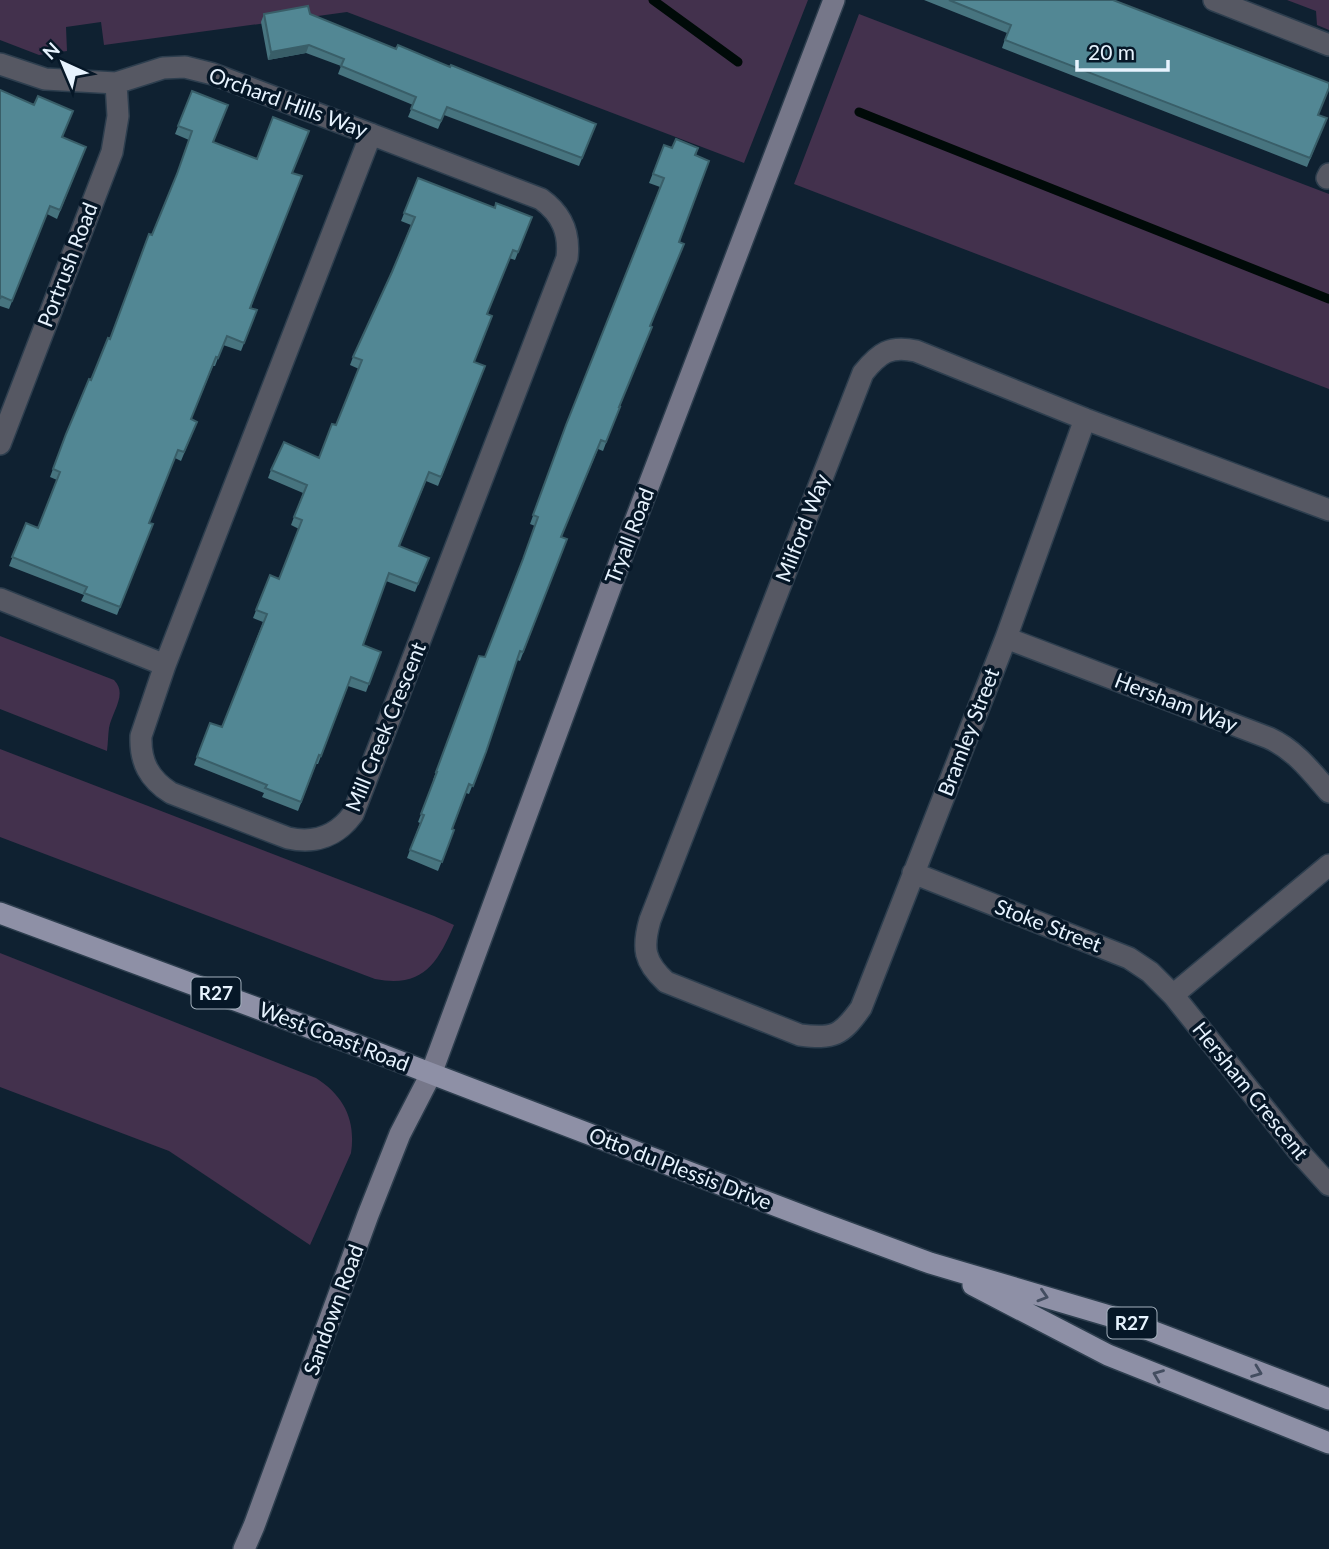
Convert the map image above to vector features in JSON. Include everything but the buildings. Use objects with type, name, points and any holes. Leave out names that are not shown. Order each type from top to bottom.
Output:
[{"type":"main road","name":"West Coast Road","points":[[0,913],[431,1074]]},
{"type":"main road","name":"Otto du Plessis Drive","points":[[431,1074],[819,1222],[930,1262],[1123,1320],[1329,1399]]},
{"type":"main road","name":"Otto du Plessis Drive","points":[[930,1262],[1108,1355],[1329,1443]]},
{"type":"street","name":"Tryall Road","points":[[431,1074],[626,545],[834,0]]},
{"type":"street","points":[[1214,0],[1329,45]]},
{"type":"street","name":"Orchard Hills Way","points":[[0,64],[45,79],[116,83],[163,68],[185,66],[213,74],[541,199],[553,207],[561,218]]},
{"type":"street","name":"Portrush Road","points":[[0,444],[112,152],[118,116],[116,83]]},
{"type":"street","name":"Mill Creek Crescent","points":[[371,134],[165,665],[141,736],[140,748],[146,770],[161,787],[171,793],[301,841],[325,837],[346,823],[353,814],[567,258],[567,233],[561,218]]},
{"type":"street","name":"Milford Way","points":[[836,1035],[822,1038],[800,1035],[666,982],[650,964],[645,939],[654,907],[863,373],[873,360],[900,348],[916,351],[1086,419],[1329,510]]},
{"type":"street","name":"Bramley Street","points":[[836,1035],[848,1027],[861,1008],[1006,638],[1086,419]]},
{"type":"street","points":[[0,599],[165,665]]},
{"type":"street","name":"Hersham Way","points":[[1006,638],[1269,738],[1285,746],[1305,763],[1329,792]]},
{"type":"street","points":[[1173,995],[1329,864]]},
{"type":"street","name":"Stoke Street","points":[[913,873],[1129,958],[1150,972],[1173,995]]},
{"type":"street","name":"Hersham Crescent","points":[[1173,995],[1300,1153],[1329,1185]]},
{"type":"street","name":"Sandown Road","points":[[244,1549],[400,1134],[431,1074]]},
{"type":"shaded area","points":[[0,0],[808,0],[744,163],[347,12],[104,45],[101,22],[66,27],[67,51],[39,55],[0,40]]},
{"type":"shaded area","points":[[1287,0],[1329,0],[1329,30],[1317,25],[1316,11]]},
{"type":"shaded area","points":[[859,14],[1329,194],[1329,389],[794,184]]},
{"type":"shaded area","points":[[0,636],[114,680],[120,691],[109,728],[107,751],[0,709]]},
{"type":"shaded area","points":[[0,749],[454,925],[441,952],[426,970],[405,980],[375,979],[0,837]]},
{"type":"shaded area","points":[[0,953],[316,1078],[326,1085],[341,1101],[350,1120],[351,1153],[310,1245],[169,1151],[0,1087]]},
{"type":"waterway","points":[[653,0],[738,62]]},
{"type":"waterway","points":[[859,112],[1329,299]]}]
